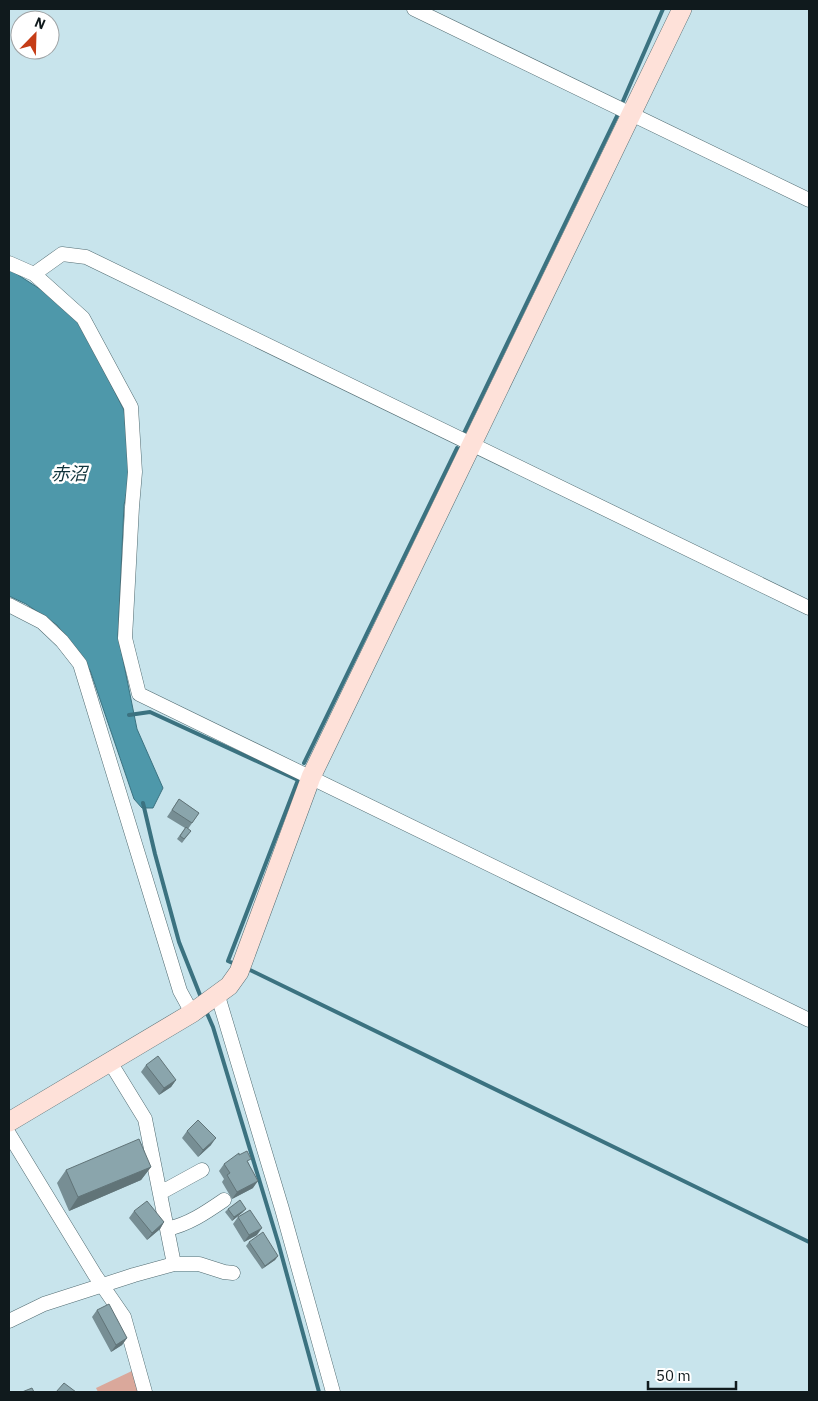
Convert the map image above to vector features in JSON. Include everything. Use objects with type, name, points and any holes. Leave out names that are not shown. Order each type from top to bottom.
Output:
[{"type":"street","points":[[414,9],[809,200]]},
{"type":"street","points":[[9,1122],[206,1004],[229,986],[241,968],[310,777],[682,9]]},
{"type":"street","points":[[34,274],[62,254],[86,257],[809,608]]},
{"type":"street","points":[[9,263],[34,274],[83,318],[131,407],[135,472],[126,638],[139,694],[809,1020]]},
{"type":"street","points":[[9,605],[42,622],[62,641],[80,664],[180,991],[206,1004],[282,1209],[333,1392]]},
{"type":"street","points":[[110,1062],[145,1119],[174,1264]]},
{"type":"street","points":[[9,1134],[124,1317],[145,1392]]},
{"type":"street","points":[[160,1193],[202,1170]]},
{"type":"street","points":[[167,1229],[181,1226],[197,1219],[224,1200]]},
{"type":"street","points":[[9,1320],[44,1304],[174,1264],[199,1264],[233,1273]]},
{"type":"shaded area","points":[[134,1370],[140,1392],[98,1392],[96,1388]]},
{"type":"water","name":"赤沼","points":[[9,269],[43,291],[78,320],[124,410],[130,477],[124,505],[118,635],[137,729],[163,788],[153,808],[142,808],[134,799],[90,670],[57,625],[26,604],[9,596]]},
{"type":"building","points":[[179,799],[199,813],[192,823],[172,810]]},
{"type":"building","points":[[186,827],[191,831],[184,839],[180,836]]},
{"type":"building","points":[[158,1056],[176,1080],[164,1088],[146,1065]]},
{"type":"building","points":[[198,1120],[216,1138],[203,1150],[187,1131]]},
{"type":"building","points":[[139,1139],[151,1167],[78,1197],[66,1170]]},
{"type":"building","points":[[247,1151],[251,1159],[247,1161],[258,1181],[237,1192],[227,1175],[230,1173],[224,1164],[239,1153],[239,1155]]},
{"type":"building","points":[[240,1200],[246,1209],[234,1217],[228,1209]]},
{"type":"building","points":[[147,1201],[164,1222],[152,1233],[134,1211]]},
{"type":"building","points":[[250,1210],[262,1228],[249,1235],[238,1217]]},
{"type":"building","points":[[263,1232],[278,1256],[265,1266],[249,1242]]},
{"type":"building","points":[[109,1304],[127,1338],[116,1345],[97,1310]]},
{"type":"building","points":[[64,1383],[76,1392],[56,1392]]},
{"type":"building","points":[[32,1388],[34,1392],[22,1392]]},
{"type":"waterway","points":[[623,101],[663,9]]},
{"type":"waterway","points":[[464,433],[617,116]]},
{"type":"waterway","points":[[304,763],[457,448]]},
{"type":"waterway","points":[[129,715],[150,712],[298,780],[228,961],[237,965]]},
{"type":"waterway","points":[[143,803],[179,942],[202,1000]]},
{"type":"waterway","points":[[246,968],[809,1242]]},
{"type":"waterway","points":[[206,1011],[213,1027],[278,1242],[319,1392]]}]
